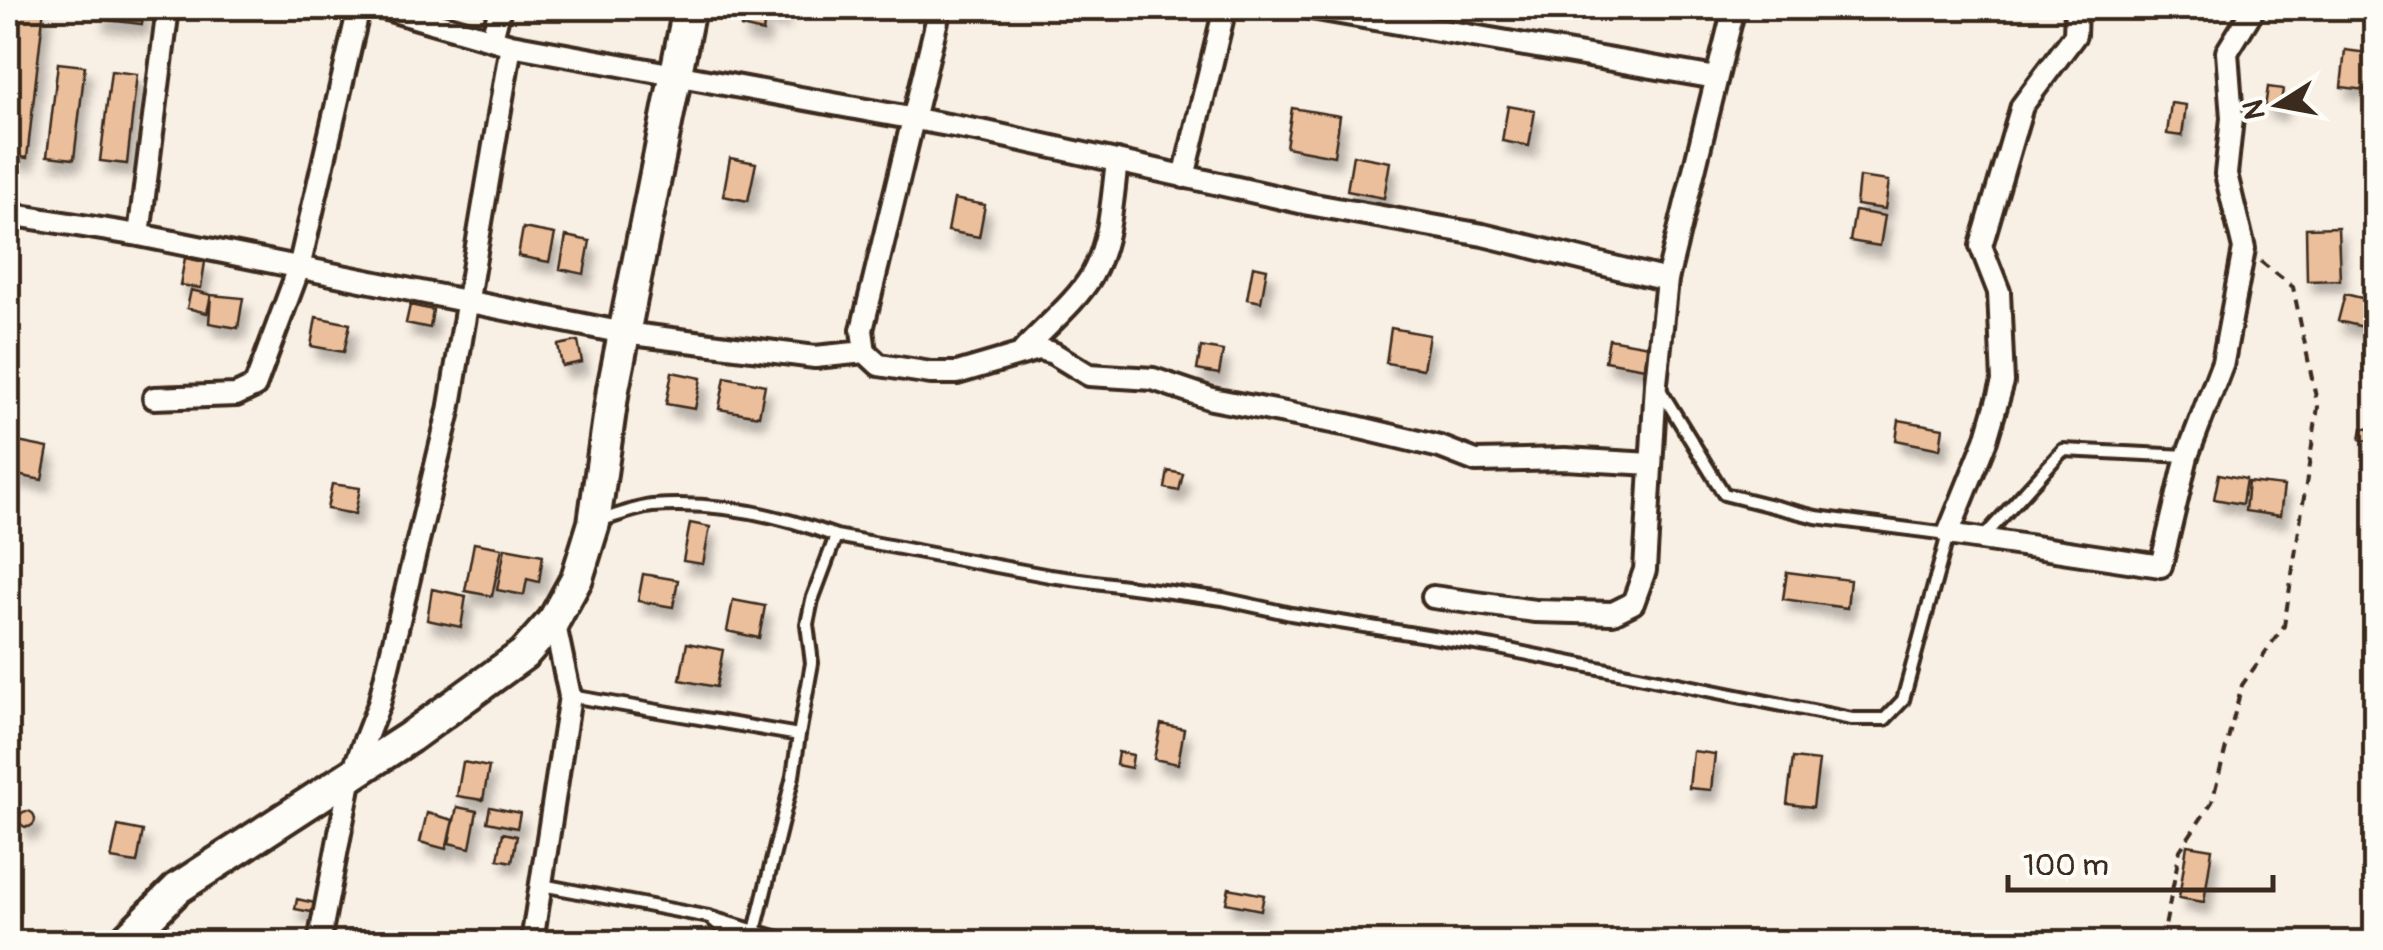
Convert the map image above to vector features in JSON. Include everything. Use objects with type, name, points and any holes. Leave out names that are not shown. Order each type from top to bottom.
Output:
[{"type":"street","points":[[139,236],[168,8]]},
{"type":"street","points":[[154,398],[236,395],[255,386],[299,268],[359,8]]},
{"type":"street","points":[[382,8],[501,42],[1004,135],[1184,177],[1483,235],[1666,280]]},
{"type":"street","points":[[319,942],[351,776],[378,704],[449,411],[501,42],[500,8]]},
{"type":"street","points":[[124,942],[178,888],[351,776],[524,654],[554,620],[578,578],[594,523],[624,332],[690,8]]},
{"type":"street","points":[[940,8],[862,330],[865,352],[878,365],[957,373],[1039,349],[1053,352],[1089,375],[1153,379],[1212,399],[1366,429],[1476,460],[1565,459],[1651,464]]},
{"type":"street","points":[[1184,177],[1225,8]]},
{"type":"street","points":[[1311,8],[1716,78]]},
{"type":"street","points":[[1434,597],[1555,611],[1613,613],[1633,603],[1645,570],[1666,280],[1734,8]]},
{"type":"street","points":[[2076,8],[2075,35],[2022,106],[1981,246],[1999,292],[2003,382],[1986,440],[1948,534],[2161,566],[2187,456],[2223,362],[2244,248],[2226,174],[2232,118],[2227,52],[2254,8]]},
{"type":"street","points":[[1024,351],[1092,274],[1108,226],[1117,161]]},
{"type":"street","points":[[8,214],[139,236],[624,332],[815,357],[865,352]]},
{"type":"street","points":[[532,942],[570,696],[554,620]]},
{"type":"lane","points":[[594,523],[650,506],[698,507],[778,518],[836,536],[1050,576],[1223,599],[1494,647],[1852,719],[1885,719],[1903,700],[1948,534],[1816,516],[1724,494],[1656,383]]},
{"type":"lane","points":[[1980,540],[2063,450],[2187,456]]},
{"type":"lane","points":[[755,931],[793,776],[812,663],[807,624],[836,536]]},
{"type":"lane","points":[[570,696],[799,735]]},
{"type":"lane","points":[[542,885],[709,916],[792,942]]},
{"type":"lane","points":[[709,916],[739,942]]},
{"type":"path","points":[[2162,942],[2180,850],[2212,802],[2242,685],[2284,626],[2318,407],[2293,287],[2244,248]]},
{"type":"building","points":[[13,8],[44,8],[27,158],[8,155],[8,56]]},
{"type":"building","points":[[100,8],[144,8],[142,24],[98,19]]},
{"type":"building","points":[[749,8],[783,8],[781,17]]},
{"type":"building","points":[[744,15],[765,19],[763,32],[741,27]]},
{"type":"building","points":[[2345,50],[2376,54],[2374,91],[2341,87]]},
{"type":"building","points":[[58,63],[85,66],[74,159],[47,156]]},
{"type":"building","points":[[111,71],[137,74],[127,164],[100,161]]},
{"type":"building","points":[[2268,87],[2283,89],[2280,109],[2265,107]]},
{"type":"building","points":[[2171,103],[2186,105],[2182,136],[2167,134]]},
{"type":"building","points":[[1508,106],[1535,111],[1529,146],[1502,141]]},
{"type":"building","points":[[1292,108],[1340,116],[1334,156],[1286,147]]},
{"type":"building","points":[[1353,155],[1390,162],[1384,198],[1347,191]]},
{"type":"building","points":[[730,158],[756,163],[748,201],[723,196]]},
{"type":"building","points":[[1859,177],[1889,181],[1885,209],[1856,205]]},
{"type":"building","points":[[954,199],[985,205],[979,237],[948,231]]},
{"type":"building","points":[[1855,211],[1885,216],[1880,246],[1850,241]]},
{"type":"building","points":[[2338,227],[2340,280],[2307,281],[2306,228]]},
{"type":"building","points":[[523,228],[555,234],[549,262],[518,256]]},
{"type":"building","points":[[566,236],[590,241],[584,274],[560,269]]},
{"type":"building","points":[[185,258],[205,262],[201,288],[180,285]]},
{"type":"building","points":[[1253,266],[1267,269],[1261,302],[1247,299]]},
{"type":"building","points":[[191,290],[211,295],[207,313],[187,308]]},
{"type":"building","points":[[2345,294],[2374,301],[2368,328],[2338,321]]},
{"type":"building","points":[[211,295],[243,298],[238,328],[209,323]]},
{"type":"building","points":[[410,305],[433,310],[430,328],[406,323]]},
{"type":"building","points":[[316,317],[350,324],[344,352],[311,346]]},
{"type":"building","points":[[1391,328],[1429,335],[1423,369],[1386,363]]},
{"type":"building","points":[[1609,339],[1649,346],[1645,368],[1605,361]]},
{"type":"building","points":[[578,341],[582,362],[562,366],[558,345]]},
{"type":"building","points":[[1201,347],[1223,351],[1219,374],[1197,370]]},
{"type":"building","points":[[672,372],[701,378],[695,409],[666,404]]},
{"type":"building","points":[[725,377],[765,385],[759,416],[719,409]]},
{"type":"building","points":[[1899,420],[1943,428],[1940,449],[1896,440]]},
{"type":"building","points":[[2362,428],[2376,430],[2376,443],[2360,439]]},
{"type":"building","points":[[18,442],[48,448],[42,480],[12,474]]},
{"type":"building","points":[[1168,471],[1183,474],[1179,491],[1165,488]]},
{"type":"building","points":[[2219,474],[2246,479],[2242,504],[2214,499]]},
{"type":"building","points":[[2248,482],[2284,486],[2280,516],[2245,511]]},
{"type":"building","points":[[332,484],[360,488],[355,514],[327,509]]},
{"type":"building","points":[[690,523],[710,527],[703,564],[683,561]]},
{"type":"building","points":[[474,543],[502,548],[492,596],[465,591]]},
{"type":"building","points":[[505,548],[543,555],[539,582],[527,579],[524,595],[497,590]]},
{"type":"building","points":[[1787,572],[1850,580],[1847,608],[1783,599]]},
{"type":"building","points":[[643,574],[678,580],[673,607],[638,601]]},
{"type":"building","points":[[432,589],[466,596],[461,627],[427,620]]},
{"type":"building","points":[[733,600],[765,606],[759,638],[727,631]]},
{"type":"building","points":[[687,643],[723,650],[716,687],[680,680]]},
{"type":"building","points":[[1161,724],[1184,729],[1178,764],[1154,759]]},
{"type":"building","points":[[1693,751],[1715,754],[1711,790],[1689,788]]},
{"type":"building","points":[[1118,752],[1133,755],[1131,768],[1116,765]]},
{"type":"building","points":[[1793,758],[1819,761],[1813,807],[1787,804]]},
{"type":"building","points":[[463,762],[489,767],[483,800],[457,796]]},
{"type":"building","points":[[457,807],[477,811],[470,848],[449,843]]},
{"type":"building","points":[[490,807],[520,813],[517,828],[487,822]]},
{"type":"building","points":[[27,811],[35,819],[27,827],[19,819]]},
{"type":"building","points":[[427,813],[453,820],[446,849],[420,842]]},
{"type":"building","points":[[118,826],[143,831],[137,863],[111,859]]},
{"type":"building","points":[[503,833],[517,836],[512,862],[498,859]]},
{"type":"building","points":[[2187,845],[2212,849],[2204,902],[2179,898]]},
{"type":"building","points":[[1229,888],[1264,895],[1261,910],[1226,903]]},
{"type":"building","points":[[297,899],[319,904],[317,913],[295,909]]},
{"type":"building","points":[[64,929],[77,942],[50,942]]}]
